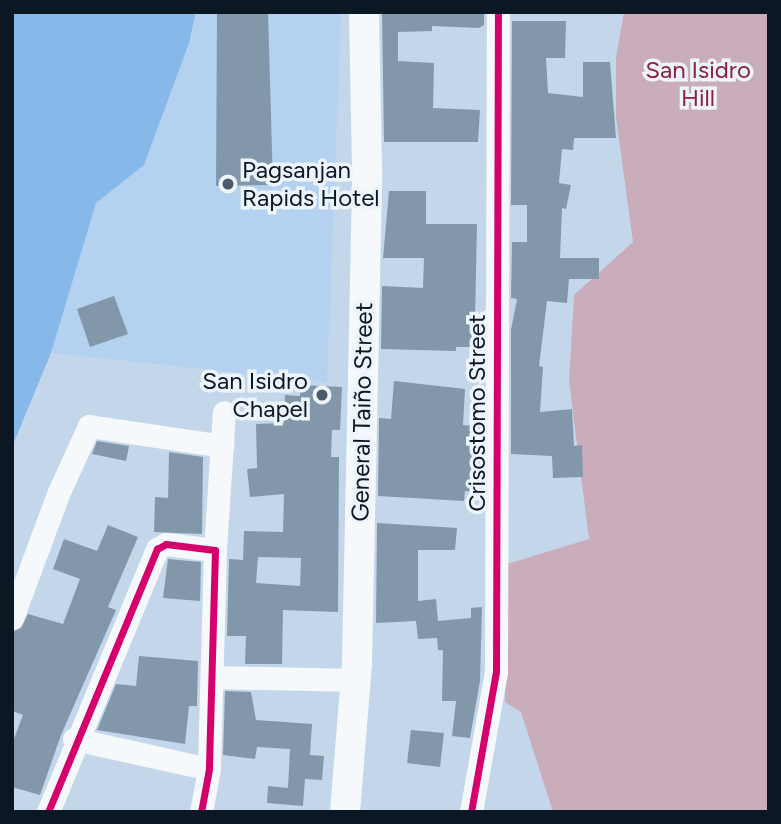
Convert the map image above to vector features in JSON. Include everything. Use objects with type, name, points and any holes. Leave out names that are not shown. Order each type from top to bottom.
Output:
[{"type":"main road","name":"General Taiño Street","points":[[345,812],[356,680],[366,182],[365,12]]},
{"type":"street","name":"Crisostomo Street","points":[[471,812],[496,672],[498,12]]},
{"type":"street","points":[[201,812],[209,769],[215,550],[224,412]]},
{"type":"street","points":[[12,618],[58,494],[89,426],[223,446]]},
{"type":"street","points":[[49,812],[74,739],[157,549],[166,544],[215,550]]},
{"type":"street","points":[[212,677],[356,680]]},
{"type":"street","points":[[74,739],[209,769]]},
{"type":"shaded area","points":[[12,12],[196,12],[189,43],[144,165],[96,203],[51,353],[12,447]]},
{"type":"shaded area","name":"Pagsanjan Rapids Hotel","points":[[196,12],[341,12],[327,382],[51,353],[96,203],[144,165],[189,43]]},
{"type":"green space","name":"San Isidro Hill","points":[[624,12],[769,12],[769,812],[553,812],[521,712],[505,702],[507,564],[589,539],[569,381],[574,295],[633,242],[616,117],[616,57]]},
{"type":"building","points":[[217,12],[268,12],[273,185],[216,186]]},
{"type":"building","points":[[382,12],[484,12],[484,25],[479,28],[432,26],[432,31],[398,32],[398,61],[434,63],[433,108],[480,110],[478,142],[384,142]]},
{"type":"building","points":[[512,21],[566,21],[565,58],[546,58],[548,93],[583,97],[583,62],[610,62],[616,138],[574,138],[573,150],[562,149],[559,183],[571,185],[566,209],[562,208],[560,258],[599,258],[599,279],[569,279],[567,303],[547,301],[539,366],[543,367],[540,412],[572,409],[574,446],[582,445],[583,477],[553,478],[552,456],[511,454],[511,330],[517,299],[511,298],[512,242],[527,242],[527,205],[511,205]]},
{"type":"building","points":[[389,191],[426,191],[426,224],[477,224],[475,321],[482,321],[482,347],[456,347],[456,351],[381,349],[382,286],[423,288],[424,258],[383,258]]},
{"type":"building","points":[[114,296],[128,334],[90,347],[77,309]]},
{"type":"building","points":[[394,381],[465,389],[463,425],[483,427],[483,493],[465,491],[464,501],[378,496],[379,418],[391,419]]},
{"type":"building","points":[[300,385],[342,387],[340,430],[332,430],[331,457],[339,457],[338,612],[283,610],[282,664],[245,664],[246,636],[227,636],[229,559],[243,560],[244,531],[283,532],[284,494],[250,497],[247,469],[257,468],[256,424],[284,423],[285,395],[300,396]],"holes":[[[258,557],[301,558],[300,586],[256,583]]]},
{"type":"building","points":[[97,441],[129,446],[126,461],[92,454]]},
{"type":"building","points":[[169,452],[203,457],[202,534],[154,532],[155,497],[168,498]]},
{"type":"building","points":[[377,523],[457,528],[455,550],[418,550],[418,601],[436,599],[438,621],[471,618],[471,608],[482,607],[480,681],[470,738],[452,736],[456,701],[442,701],[443,650],[438,650],[437,638],[418,639],[416,621],[376,623]]},
{"type":"building","points":[[108,525],[138,537],[108,607],[116,610],[61,735],[40,795],[12,787],[12,744],[23,715],[12,711],[12,632],[21,628],[28,614],[63,624],[80,579],[53,569],[64,539],[97,551]]},
{"type":"building","points":[[168,559],[201,562],[200,601],[163,598]]},
{"type":"building","points":[[139,656],[198,661],[197,706],[189,706],[185,744],[97,730],[116,684],[136,686]]},
{"type":"building","points":[[225,691],[251,692],[256,720],[312,724],[310,755],[324,756],[322,780],[305,779],[303,806],[267,803],[268,786],[288,788],[290,749],[257,747],[255,759],[223,755]]},
{"type":"building","points":[[411,730],[444,733],[440,767],[407,763]]},
{"type":"cycle path","points":[[471,812],[496,672],[498,12]]},
{"type":"cycle path","points":[[48,812],[157,549],[166,544],[215,550],[209,769],[201,812]]},
{"type":"place","name":"Pagsanjan Rapids Hotel","points":[[228,184]]},
{"type":"place","name":"San Isidro Chapel","points":[[322,395]]}]
